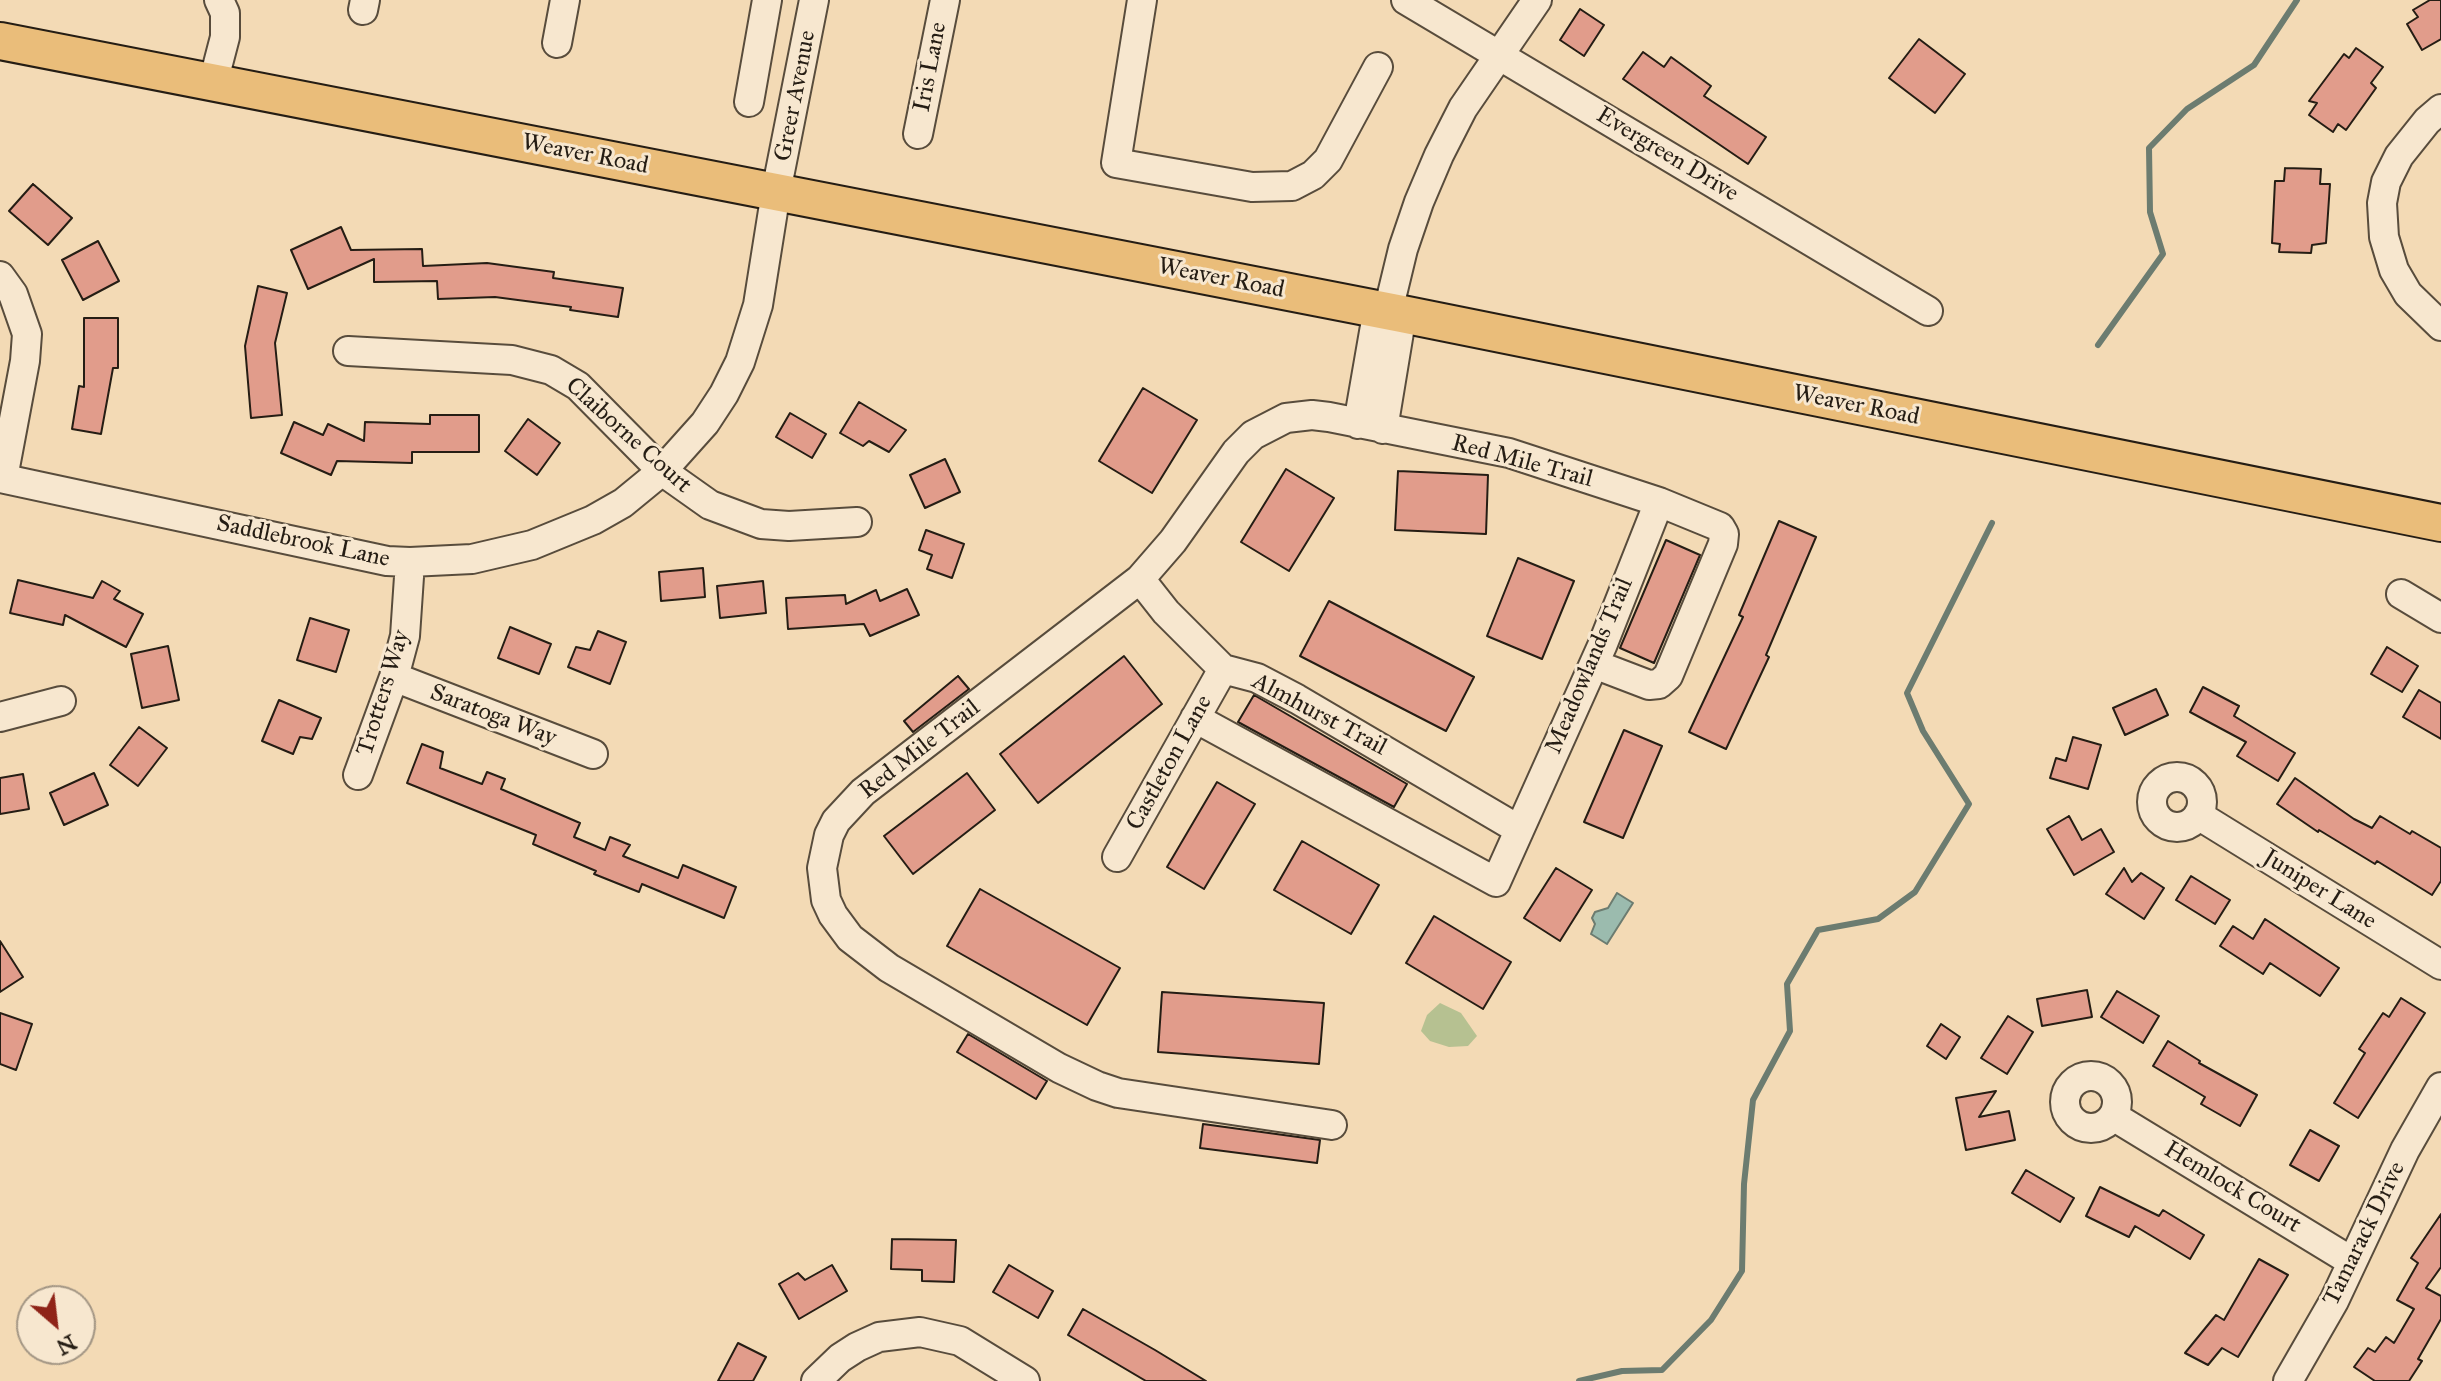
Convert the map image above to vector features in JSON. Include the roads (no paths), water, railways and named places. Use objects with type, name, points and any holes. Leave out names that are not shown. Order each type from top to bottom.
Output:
[{"type":"main road","name":"Weaver Road","points":[[0,41],[1389,311],[2441,523]]},
{"type":"street","points":[[213,83],[225,37],[225,13],[219,0]]},
{"type":"street","points":[[557,43],[565,0]]},
{"type":"street","points":[[749,102],[767,0]]},
{"type":"street","name":"Greer Avenue","points":[[776,192],[814,0]]},
{"type":"street","name":"Iris Lane","points":[[918,134],[945,0]]},
{"type":"street","points":[[1142,0],[1116,163],[1252,187],[1292,186],[1313,175],[1328,160],[1378,67]]},
{"type":"street","name":"Evergreen Drive","points":[[1406,0],[1928,311]]},
{"type":"street","points":[[1370,426],[1389,311],[1403,249],[1419,202],[1463,108],[1537,0]]},
{"type":"street","points":[[2441,109],[2427,121],[2399,156],[2386,182],[2382,203],[2384,237],[2394,270],[2408,294],[2441,326]]},
{"type":"street","name":"Saddlebrook Lane","points":[[2,478],[387,561],[441,563],[472,559],[546,540],[623,503],[662,471],[705,423],[740,362],[758,305],[776,192]]},
{"type":"street","points":[[0,276],[13,294],[27,334],[25,361],[2,478]]},
{"type":"street","name":"Claiborne Court","points":[[348,351],[512,360],[551,370],[578,386],[662,471],[710,505],[761,524],[789,526],[857,522]]},
{"type":"street","name":"Red Mile Trail","points":[[1332,1125],[1118,1093],[1097,1086],[1059,1068],[889,968],[850,938],[826,900],[822,868],[829,835],[836,821],[863,792],[1140,579],[1173,541],[1236,452],[1253,435],[1286,418],[1312,415],[1509,453],[1659,502],[1720,527],[1724,534],[1723,544],[1668,676],[1659,684],[1649,685],[1594,664]]},
{"type":"street","name":"Meadowlands Trail","points":[[1195,718],[1496,882],[1594,664],[1659,502]]},
{"type":"street","name":"Trotters Way","points":[[358,775],[394,677],[405,636],[410,562]]},
{"type":"street","name":"Almhurst Trail","points":[[1140,579],[1166,612],[1223,669],[1257,678],[1297,699],[1518,829]]},
{"type":"street","points":[[2401,594],[2441,618]]},
{"type":"street","name":"Castleton Lane","points":[[1117,857],[1223,669]]},
{"type":"street","name":"Saratoga Way","points":[[394,677],[593,754]]},
{"type":"street","points":[[0,717],[61,701]]},
{"type":"street","name":"Juniper Lane","points":[[2198,815],[2441,965]]},
{"type":"street","name":"Tamarack Drive","points":[[2288,1381],[2334,1301],[2405,1150],[2441,1087]]},
{"type":"street","name":"Hemlock Court","points":[[2113,1116],[2351,1261]]},
{"type":"street","points":[[816,1381],[857,1347],[879,1337],[920,1332],[960,1341],[1025,1381]]},
{"type":"waterway","points":[[2098,345],[2163,254],[2150,212],[2149,148],[2187,109],[2254,65],[2297,0]]},
{"type":"waterway","points":[[1579,1381],[1622,1371],[1662,1370],[1711,1320],[1742,1271],[1744,1184],[1753,1100],[1790,1031],[1787,984],[1818,930],[1878,919],[1915,892],[1969,804],[1923,731],[1907,693],[1992,523]]}]
